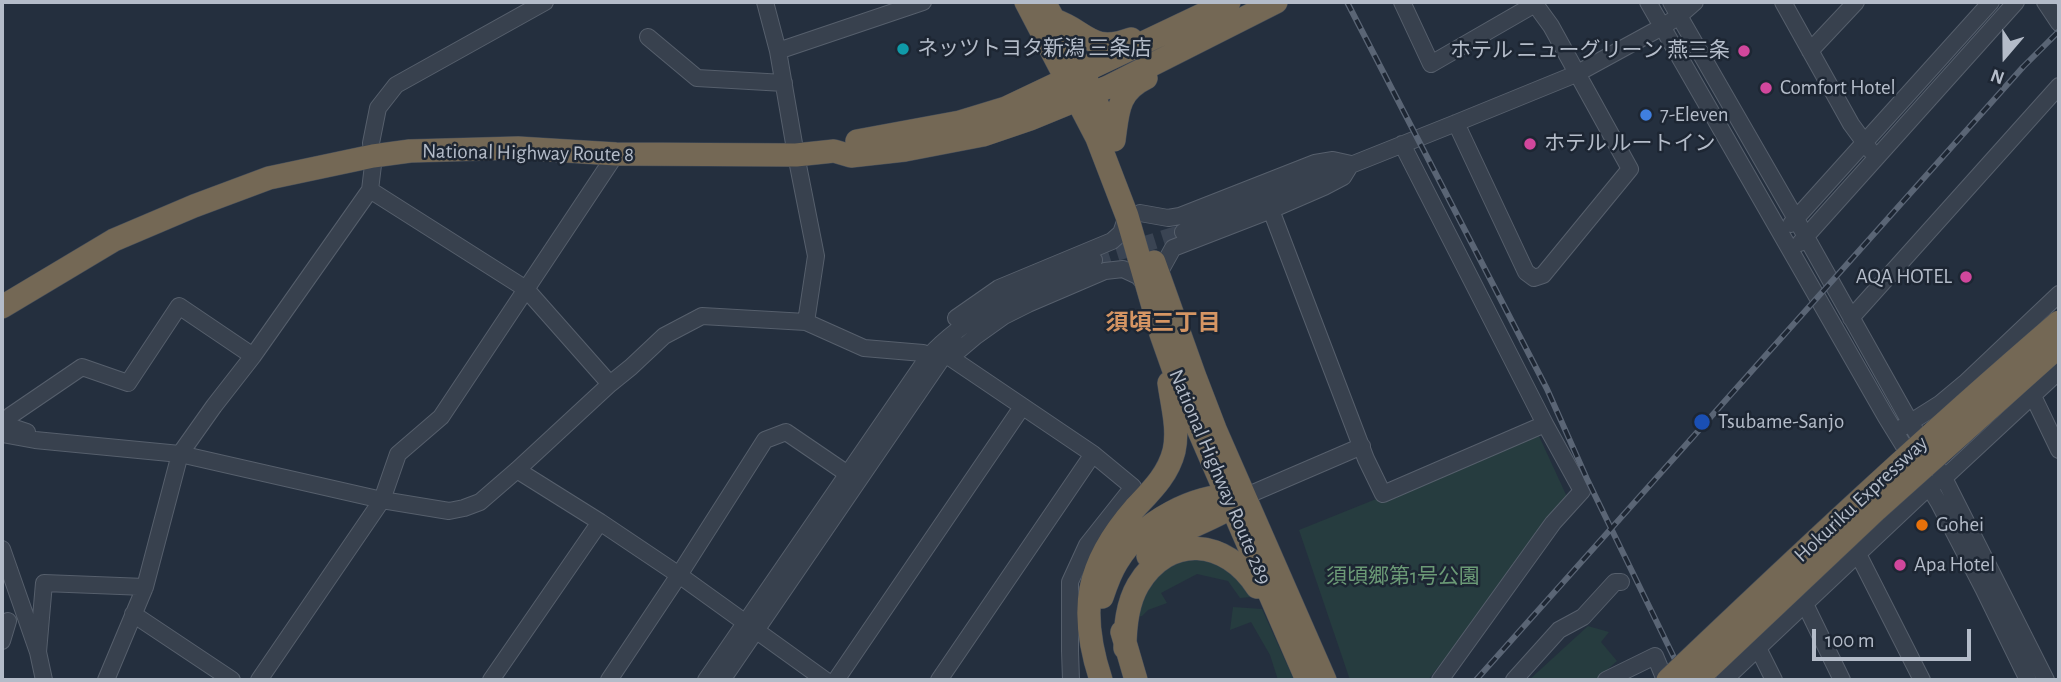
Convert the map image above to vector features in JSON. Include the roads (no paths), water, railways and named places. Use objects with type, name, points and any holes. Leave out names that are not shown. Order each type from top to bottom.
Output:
[{"type":"highway","name":"National Highway Route 289","points":[[1026,2],[1075,75]]},
{"type":"highway","name":"National Highway Route 8","points":[[834,151],[848,142],[923,130],[991,113],[1020,102],[1229,2]]},
{"type":"highway","name":"National Highway Route 8","points":[[2,307],[114,240],[194,206],[269,178],[372,150],[518,148],[616,155],[796,155],[834,151],[851,156],[905,150],[966,139],[1030,119],[1085,96],[1276,2]]},
{"type":"highway","name":"National Highway Route 289","points":[[1049,11],[1085,96],[1114,141],[1152,280],[1161,334],[1194,422],[1325,680]]},
{"type":"highway","points":[[1049,11],[1090,41],[1102,44],[1121,43],[1134,38],[1145,41]]},
{"type":"highway","points":[[1114,141],[1118,111],[1126,93],[1136,83],[1178,62],[1195,42]]},
{"type":"highway","name":"National Highway Route 289","points":[[1085,96],[1097,138],[1133,214]]},
{"type":"highway","name":"National Highway Route 289","points":[[1152,280],[1195,377],[1235,499],[1304,673]]},
{"type":"highway","name":"Hokuriku Expressway","points":[[1667,680],[1961,407],[2059,322]]},
{"type":"highway","points":[[1102,680],[1091,645],[1089,628],[1089,601],[1094,575],[1100,558],[1118,527],[1162,477],[1169,465],[1176,441],[1161,334]]},
{"type":"highway","name":"Hokuriku Expressway","points":[[1696,680],[1866,519],[2059,346]]},
{"type":"highway","points":[[1102,680],[1099,618],[1108,578],[1117,561],[1137,538],[1179,509],[1199,501],[1235,499]]},
{"type":"highway","points":[[1136,680],[1125,648],[1121,611],[1125,595],[1142,563],[1154,549],[1235,499]]},
{"type":"highway","points":[[1125,648],[1125,631],[1138,585],[1148,572],[1172,554],[1201,548],[1229,557],[1250,575],[1304,673]]},
{"type":"street","points":[[106,680],[145,587],[180,454],[370,190],[378,108],[396,85],[545,2]]},
{"type":"street","points":[[765,2],[778,51],[816,256],[806,321]]},
{"type":"street","points":[[778,51],[923,2]]},
{"type":"street","points":[[1402,2],[1430,64],[1535,4],[1551,26],[1630,169],[1543,275],[1534,278],[1526,272],[1457,124]]},
{"type":"street","points":[[1648,2],[1929,487],[1967,556],[2028,680]]},
{"type":"street","points":[[1183,232],[1576,74],[1662,27],[1675,9],[1695,2]]},
{"type":"street","points":[[1783,2],[1851,124],[1877,159]]},
{"type":"street","points":[[1810,51],[1856,2]]},
{"type":"street","points":[[1782,233],[1991,2]]},
{"type":"street","points":[[1792,251],[2016,2]]},
{"type":"street","points":[[2045,2],[2059,23]]},
{"type":"street","points":[[1675,9],[1944,478],[2046,680]]},
{"type":"street","points":[[648,37],[697,78],[784,83]]},
{"type":"street","points":[[1851,317],[2059,86]]},
{"type":"street","points":[[1402,144],[1545,425],[1582,491],[1553,523],[1440,680]]},
{"type":"street","points":[[259,680],[382,500],[398,454],[441,417],[616,155]]},
{"type":"street","points":[[722,680],[750,628],[852,477],[926,355],[957,317],[999,288],[1112,241],[1121,233],[1133,214],[1168,218],[1180,216],[1315,163],[1334,160],[1351,164]]},
{"type":"street","points":[[947,356],[1004,316],[1028,303],[1105,271],[1123,269],[1152,280],[1173,248],[1324,187],[1343,177],[1351,164]]},
{"type":"street","points":[[370,190],[526,289],[610,384]]},
{"type":"street","points":[[1271,210],[1383,494],[1545,425]]},
{"type":"street","points":[[2,434],[39,441],[180,454],[382,500],[449,511],[480,502],[664,335],[702,316],[806,321],[864,348],[926,355],[954,331],[1008,298],[1094,260]]},
{"type":"street","points":[[1896,433],[1941,403],[1965,383],[2059,294]]},
{"type":"street","points":[[852,477],[947,356],[977,322],[1008,298]]},
{"type":"street","points":[[39,441],[36,435],[9,426],[10,416],[82,367],[128,383],[179,306],[253,356]]},
{"type":"street","points":[[947,356],[1093,454],[1132,487],[1087,545],[1070,582],[1071,680]]},
{"type":"street","points":[[1724,680],[1929,487],[1944,478],[2059,371]]},
{"type":"street","points":[[2032,394],[2059,450]]},
{"type":"street","points":[[836,680],[1022,407]]},
{"type":"street","points":[[609,680],[765,440],[786,432],[852,477]]},
{"type":"street","points":[[1235,499],[1362,446]]},
{"type":"street","points":[[939,680],[1093,454]]},
{"type":"street","points":[[517,470],[679,575],[825,680]]},
{"type":"street","points":[[491,680],[600,522]]},
{"type":"street","points":[[2,549],[6,568],[38,652],[44,680]]},
{"type":"street","points":[[1858,554],[1922,680]]},
{"type":"street","points":[[1514,680],[1559,630],[1583,617],[1615,582],[1621,582]]},
{"type":"street","points":[[38,652],[44,583],[145,587]]},
{"type":"street","points":[[1805,604],[1842,680]]},
{"type":"street","points":[[133,614],[232,680]]},
{"type":"street","points":[[2,641],[8,621]]},
{"type":"street","points":[[706,680],[750,628]]},
{"type":"street","points":[[1758,648],[1774,680]]},
{"type":"street","points":[[1606,680],[1655,656],[1667,680]]},
{"type":"tunnel","points":[[1094,260],[1183,232]]},
{"type":"railway","points":[[1347,2],[1547,389],[1587,479],[1685,680]]},
{"type":"railway","points":[[1476,680],[2023,67],[2059,31]]},
{"type":"place","name":"ネッツトヨタ新潟 三条店","points":[[903,49]]},
{"type":"place","name":"ホテル ニューグリーン 燕三条","points":[[1744,51]]},
{"type":"place","name":"Comfort Hotel","points":[[1766,88]]},
{"type":"place","name":"7-Eleven","points":[[1646,115]]},
{"type":"place","name":"ホテル ルートイン","points":[[1530,144]]},
{"type":"place","name":"AQA HOTEL","points":[[1966,277]]},
{"type":"place","name":"Tsubame-Sanjo","points":[[1702,422]]},
{"type":"place","name":"Gohei","points":[[1922,525]]},
{"type":"place","name":"Apa Hotel","points":[[1900,565]]},
{"type":"district","name":"須頃三丁目","points":[[1163,323]]},
{"type":"park label","name":"須頃郷第1号公園","points":[[1403,577]]}]
